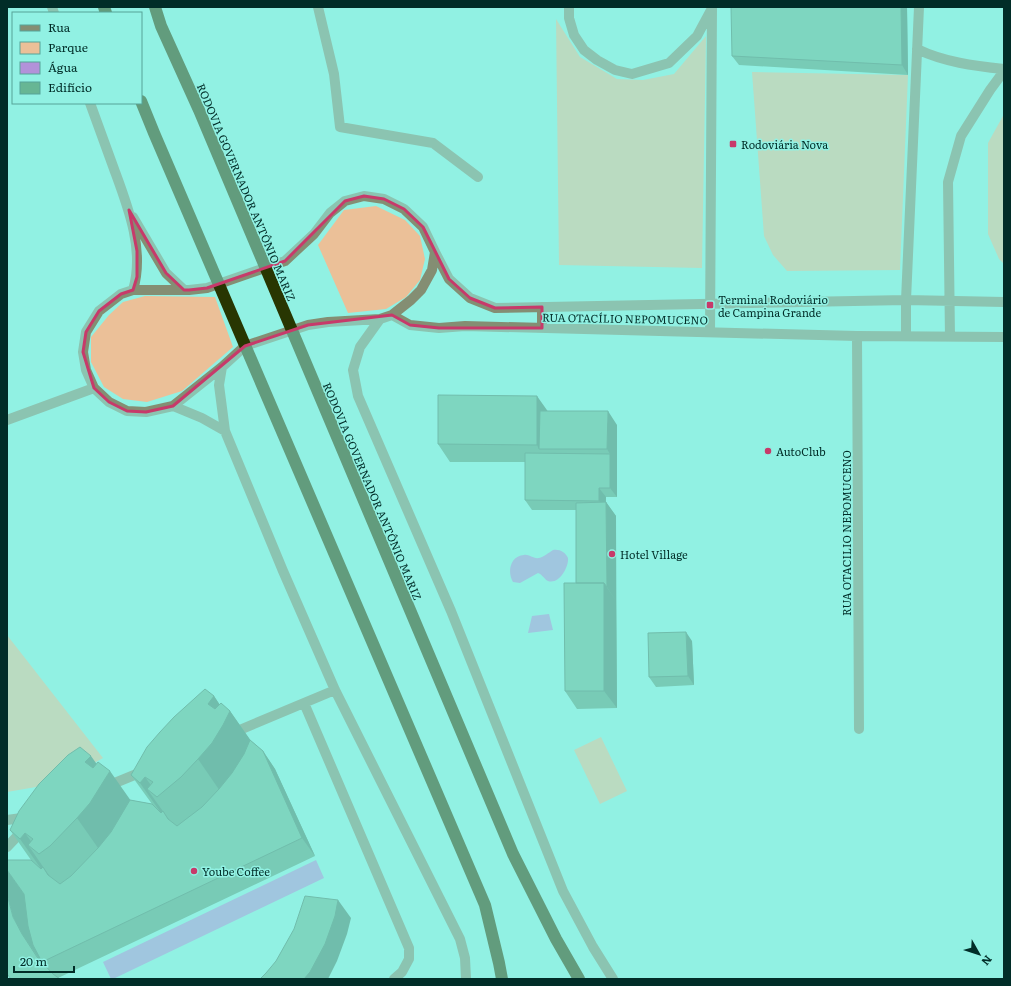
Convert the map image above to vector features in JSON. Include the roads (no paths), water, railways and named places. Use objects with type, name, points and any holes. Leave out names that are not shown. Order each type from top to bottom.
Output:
[{"type":"highway","name":"RODOVIA GOVERNADOR ANTÔNIO MARIZ","points":[[155,7],[161,26],[199,110],[513,854],[556,939],[579,979]]},
{"type":"highway","points":[[142,103],[485,905],[500,963],[502,979]]},
{"type":"street","points":[[318,7],[334,74],[340,127],[433,143],[478,177]]},
{"type":"street","points":[[569,7],[569,18],[574,35],[584,50],[597,60],[615,70],[632,74],[669,63],[697,36],[712,8]]},
{"type":"street","points":[[906,336],[906,300],[919,7]]},
{"type":"street","points":[[710,332],[712,8]]},
{"type":"street","points":[[917,49],[932,56],[960,63],[1004,70],[961,136],[948,182],[950,337]]},
{"type":"street","points":[[90,104],[129,210],[137,251],[137,277],[132,290],[121,294],[99,311],[86,332],[82,352],[86,370],[94,388],[109,402],[127,411],[146,412],[173,406],[222,367],[245,346],[308,325],[328,322],[380,319],[392,316],[421,290],[432,270],[435,252]]},
{"type":"street","name":"RUA OTACÍLIO NEPOMUCENO","points":[[132,290],[184,290],[207,288],[286,261],[314,234],[330,213],[345,201],[364,196],[384,199],[404,208],[424,227],[449,279],[470,298],[495,308],[906,300],[1004,302]]},
{"type":"street","points":[[129,210],[166,273],[184,290]]},
{"type":"street","points":[[542,307],[542,328]]},
{"type":"street","name":"RUA OTACÍLIO NEPOMUCENO","points":[[392,316],[410,325],[439,328],[465,326],[857,336],[1004,337]]},
{"type":"street","points":[[380,319],[360,347],[354,370],[358,396],[451,610],[564,891],[593,947],[613,979]]},
{"type":"street","name":"RUA OTACILIO NEPOMUCENO","points":[[857,336],[858,729]]},
{"type":"street","points":[[222,367],[219,385],[225,432],[335,690],[460,939],[465,958],[466,979]]},
{"type":"street","points":[[7,420],[94,388]]},
{"type":"street","points":[[173,406],[202,418],[225,432]]},
{"type":"street","points":[[217,740],[335,690]]},
{"type":"street","points":[[304,703],[409,948],[409,959],[402,972],[394,979]]},
{"type":"street","points":[[94,792],[152,767]]},
{"type":"street","points":[[7,820],[36,816],[7,847]]},
{"type":"water","points":[[553,550],[562,551],[568,558],[567,566],[559,578],[552,582],[548,581],[538,573],[520,583],[513,582],[510,569],[516,558],[526,555],[539,558]]},
{"type":"water","points":[[549,614],[553,630],[528,633],[532,616]]},
{"type":"water","points":[[316,860],[324,878],[111,979],[103,962]]},
{"type":"place","name":"Rodoviária Nova","points":[[733,144]]},
{"type":"place","name":"Terminal Rodoviário de Campina Grande","points":[[710,305]]},
{"type":"place","name":"AutoClub","points":[[768,451]]},
{"type":"place","name":"Hotel Village","points":[[612,554]]},
{"type":"place","name":"Yoube Coffee","points":[[194,871]]}]
